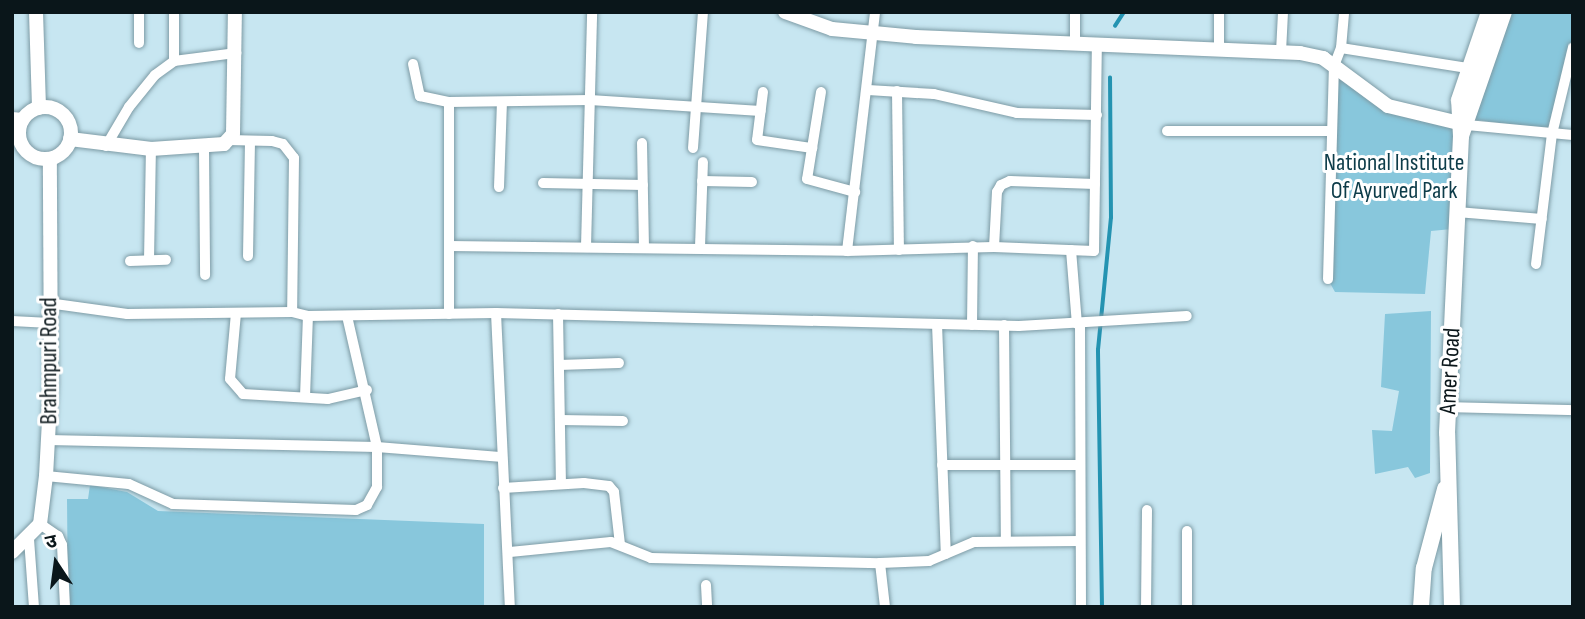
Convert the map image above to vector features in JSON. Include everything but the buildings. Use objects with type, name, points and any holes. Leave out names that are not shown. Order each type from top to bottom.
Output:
[{"type":"main road","name":"Amer Road","points":[[1452,607],[1453,535],[1447,484],[1462,128],[1467,68],[1489,12]]},
{"type":"main road","name":"Amer Road","points":[[1462,128],[1504,12]]},
{"type":"main road","points":[[1421,607],[1424,568],[1447,484]]},
{"type":"street","points":[[36,12],[39,108]]},
{"type":"street","points":[[139,12],[139,43]]},
{"type":"street","points":[[173,61],[174,12]]},
{"type":"street","points":[[228,140],[233,134],[236,12]]},
{"type":"street","points":[[586,247],[592,12]]},
{"type":"street","points":[[693,148],[703,12]]},
{"type":"street","points":[[785,12],[832,29],[875,33],[1281,52],[1323,58],[1388,106],[1462,128],[1573,135]]},
{"type":"street","points":[[847,251],[869,90],[875,12]]},
{"type":"street","points":[[1075,12],[1075,43]]},
{"type":"street","points":[[1219,12],[1219,49]]},
{"type":"street","points":[[1281,52],[1283,12]]},
{"type":"street","points":[[1328,279],[1334,66],[1341,48],[1344,12]]},
{"type":"street","points":[[449,246],[700,247],[847,251],[973,246],[1094,251],[1101,44]]},
{"type":"street","points":[[1536,264],[1552,134],[1573,47]]},
{"type":"street","points":[[1341,48],[1467,68]]},
{"type":"street","points":[[106,146],[129,107],[173,61],[236,53]]},
{"type":"street","points":[[413,64],[420,96],[449,102],[590,100],[761,111]]},
{"type":"street","points":[[869,90],[897,91],[1017,113],[1097,115]]},
{"type":"street","points":[[897,91],[899,250]]},
{"type":"street","points":[[763,92],[759,142],[812,148]]},
{"type":"street","points":[[821,92],[808,181],[855,192]]},
{"type":"street","points":[[449,102],[449,314]]},
{"type":"street","points":[[499,187],[502,102]]},
{"type":"street","points":[[1559,103],[1573,103]]},
{"type":"street","points":[[39,108],[63,115],[70,139],[63,152],[50,159],[40,159],[23,147],[18,118],[39,108]]},
{"type":"street","points":[[1167,131],[1332,131]]},
{"type":"street","points":[[70,139],[106,146],[151,149],[204,149],[228,140],[283,145],[294,158],[292,312]]},
{"type":"street","points":[[248,256],[250,142]]},
{"type":"street","points":[[642,142],[644,247]]},
{"type":"street","points":[[149,260],[151,149]]},
{"type":"street","points":[[204,149],[205,275]]},
{"type":"street","name":"Brahmpuri Road","points":[[12,552],[29,539],[40,524],[46,476],[50,159]]},
{"type":"street","points":[[700,247],[703,162]]},
{"type":"street","points":[[702,181],[752,182]]},
{"type":"street","points":[[994,247],[997,192],[1001,185],[1010,181],[1095,184]]},
{"type":"street","points":[[542,183],[643,184]]},
{"type":"street","points":[[1457,212],[1542,219]]},
{"type":"street","points":[[972,325],[973,246]]},
{"type":"street","points":[[1071,250],[1082,323],[1081,607]]},
{"type":"street","points":[[130,261],[166,260]]},
{"type":"street","points":[[48,303],[127,314],[292,312],[308,316],[347,316],[496,313],[972,325],[1082,323],[1187,316]]},
{"type":"street","points":[[236,313],[233,387],[243,394],[328,399],[367,390]]},
{"type":"street","points":[[496,313],[500,457],[510,552],[510,607]]},
{"type":"street","points":[[558,314],[561,484]]},
{"type":"street","points":[[305,397],[308,316]]},
{"type":"street","points":[[46,476],[129,484],[173,504],[356,510],[374,495],[377,447],[367,390],[347,316]]},
{"type":"street","points":[[12,321],[50,323]]},
{"type":"street","points":[[937,324],[946,554]]},
{"type":"street","points":[[1004,325],[1006,540]]},
{"type":"street","points":[[559,365],[619,363]]},
{"type":"street","points":[[1449,407],[1573,410]]},
{"type":"street","points":[[560,420],[623,421]]},
{"type":"street","points":[[48,440],[377,447],[500,457]]},
{"type":"street","points":[[942,465],[1080,465]]},
{"type":"street","points":[[503,488],[561,484],[609,486],[614,492],[620,545]]},
{"type":"street","points":[[1146,607],[1147,510]]},
{"type":"street","points":[[40,524],[58,536],[62,545],[65,607]]},
{"type":"street","points":[[1187,531],[1187,607]]},
{"type":"street","points":[[29,539],[34,607]]},
{"type":"street","points":[[510,552],[611,542],[651,558],[880,563],[929,561],[960,544],[1006,540],[1080,541]]},
{"type":"street","points":[[880,563],[885,607]]},
{"type":"street","points":[[706,585],[707,607]]},
{"type":"green space","points":[[1508,12],[1573,12],[1573,34],[1550,130],[1471,119]]},
{"type":"green space","name":"National Institute Of Ayurved Park","points":[[1338,74],[1368,100],[1457,130],[1452,229],[1431,231],[1425,294],[1335,292],[1330,283]]},
{"type":"green space","points":[[1431,311],[1430,473],[1415,478],[1408,467],[1375,474],[1372,430],[1392,431],[1399,391],[1381,387],[1385,314]]},
{"type":"green space","points":[[90,485],[127,492],[158,511],[484,524],[484,607],[68,607],[67,499],[88,499]]},
{"type":"waterway","points":[[1115,26],[1124,12]]},
{"type":"waterway","points":[[1102,607],[1098,350],[1111,218],[1110,78]]}]
